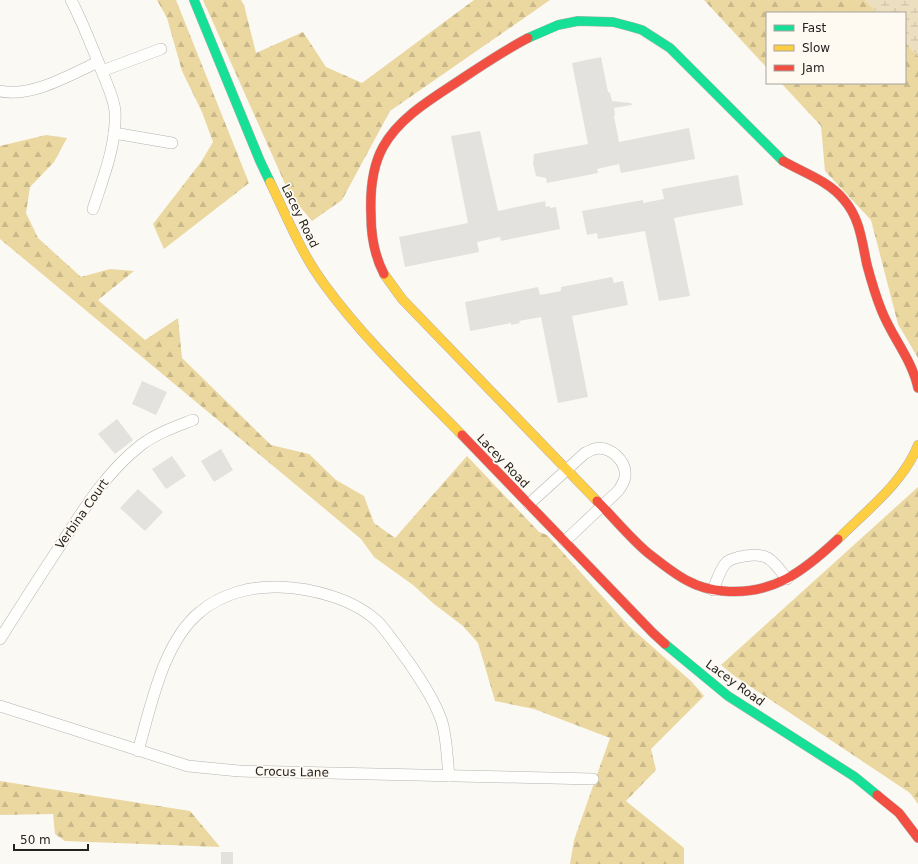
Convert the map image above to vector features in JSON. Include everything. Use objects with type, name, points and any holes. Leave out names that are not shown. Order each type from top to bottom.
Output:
[{"type":"street","points":[[72,0],[100,67],[115,110],[114,132],[111,149],[93,209]]},
{"type":"street","name":"Lacey Road","points":[[194,0],[260,160],[304,253],[324,284],[352,319],[392,363],[653,633],[728,696],[855,777],[899,813],[918,838]]},
{"type":"street","points":[[918,388],[914,374],[886,323],[874,288],[858,223],[844,199],[823,182],[794,168],[782,160],[670,48],[656,37],[641,29],[609,21],[572,21],[547,30],[506,50],[449,87],[398,127],[384,147],[377,162],[370,199],[372,238],[376,254],[384,274],[402,299],[647,552],[672,572],[691,582],[713,590],[751,591],[770,587],[787,579],[809,564],[880,498],[908,466],[916,453],[918,446]]},
{"type":"street","points":[[0,92],[10,94],[28,91],[100,67],[161,49]]},
{"type":"street","points":[[114,132],[172,143]]},
{"type":"street","name":"Verbina Court","points":[[0,640],[83,510],[116,468],[142,445],[161,432],[193,420]]},
{"type":"street","points":[[529,504],[585,453],[594,449],[605,449],[612,452],[618,458],[625,468],[623,484],[603,506],[565,541]]},
{"type":"street","points":[[713,590],[727,562],[734,558],[756,554],[768,558],[774,562],[787,579]]},
{"type":"street","points":[[138,751],[163,666],[178,638],[188,624],[200,612],[223,598],[249,588],[287,587],[312,591],[355,605],[379,624],[421,681],[433,701],[442,722],[446,737],[449,776]]},
{"type":"street","name":"Crocus Lane","points":[[0,706],[188,766],[239,771],[594,779]]},
{"type":"green space","points":[[157,0],[176,0],[249,183],[164,249],[153,224],[201,162],[213,142],[202,112],[182,71],[167,18]]},
{"type":"green space","points":[[203,0],[241,0],[244,5],[256,53],[303,32],[326,67],[362,83],[474,0],[550,0],[390,111],[342,200],[312,221],[290,195]]},
{"type":"green space","points":[[704,0],[865,0],[877,12],[766,12],[766,67]]},
{"type":"green space","points":[[865,0],[918,0],[918,56],[906,43],[906,12],[877,12]]},
{"type":"green space","points":[[906,43],[918,56],[918,358],[898,324],[871,220],[825,171],[821,126],[782,84],[906,84]]},
{"type":"green space","points":[[46,135],[67,138],[54,162],[30,187],[26,213],[38,238],[81,277],[110,269],[134,271],[98,300],[145,340],[178,318],[182,358],[271,445],[309,454],[336,480],[364,496],[374,523],[395,538],[467,456],[539,532],[547,535],[629,626],[692,682],[704,696],[651,749],[656,770],[626,801],[684,848],[684,864],[570,864],[574,840],[610,738],[534,709],[495,701],[478,643],[463,626],[434,604],[413,585],[374,557],[361,539],[0,239],[0,146]]},
{"type":"green space","points":[[918,487],[918,804],[910,793],[733,675],[721,665]]},
{"type":"green space","points":[[0,781],[190,811],[220,847],[65,841],[55,834],[53,814],[0,815]]},
{"type":"building","points":[[601,57],[608,92],[610,93],[612,101],[631,103],[632,105],[614,108],[619,142],[689,128],[695,159],[621,173],[619,164],[597,169],[598,173],[547,183],[546,178],[536,176],[533,164],[534,154],[588,144],[572,63]]},
{"type":"building","points":[[480,131],[498,211],[545,201],[546,207],[556,207],[560,229],[501,241],[500,237],[477,242],[479,252],[405,267],[399,237],[468,223],[451,136]]},
{"type":"building","points":[[738,175],[743,205],[674,218],[690,296],[659,301],[645,231],[598,239],[597,233],[587,235],[582,211],[643,200],[643,203],[664,199],[662,189]]},
{"type":"building","points":[[612,277],[614,283],[623,281],[628,305],[572,316],[588,397],[558,403],[541,317],[519,321],[520,323],[511,325],[511,323],[470,331],[465,302],[538,287],[540,295],[561,291],[561,287]]},
{"type":"building","points":[[142,381],[167,392],[156,415],[132,404]]},
{"type":"building","points":[[117,419],[133,440],[115,454],[98,434]]},
{"type":"building","points":[[221,449],[233,470],[214,482],[201,461]]},
{"type":"building","points":[[172,456],[186,476],[166,489],[152,469]]},
{"type":"building","points":[[138,489],[163,512],[145,531],[120,508]]},
{"type":"building","points":[[221,852],[233,852],[233,864],[221,864]]},
{"type":"traffic: fast","points":[[194,0],[270,182]]},
{"type":"traffic: fast","points":[[528,38],[558,25],[578,21],[613,22],[642,30],[670,48],[783,161]]},
{"type":"traffic: fast","points":[[665,644],[728,696],[855,777],[877,795]]},
{"type":"traffic: slow","points":[[270,182],[308,260],[339,304],[408,381],[462,435]]},
{"type":"traffic: slow","points":[[384,274],[402,299],[597,501]]},
{"type":"traffic: slow","points":[[838,539],[894,484],[912,459],[918,445]]},
{"type":"traffic: jam","points":[[384,274],[374,245],[371,206],[371,189],[374,171],[383,147],[399,126],[419,108],[487,62],[528,38]]},
{"type":"traffic: jam","points":[[783,161],[824,182],[838,193],[854,215],[860,231],[873,287],[885,319],[911,367],[918,388]]},
{"type":"traffic: jam","points":[[462,435],[665,644]]},
{"type":"traffic: jam","points":[[597,501],[648,553],[678,575],[692,583],[714,590],[741,592],[772,585],[800,571],[838,539]]},
{"type":"traffic: jam","points":[[877,795],[899,813],[918,838]]}]
